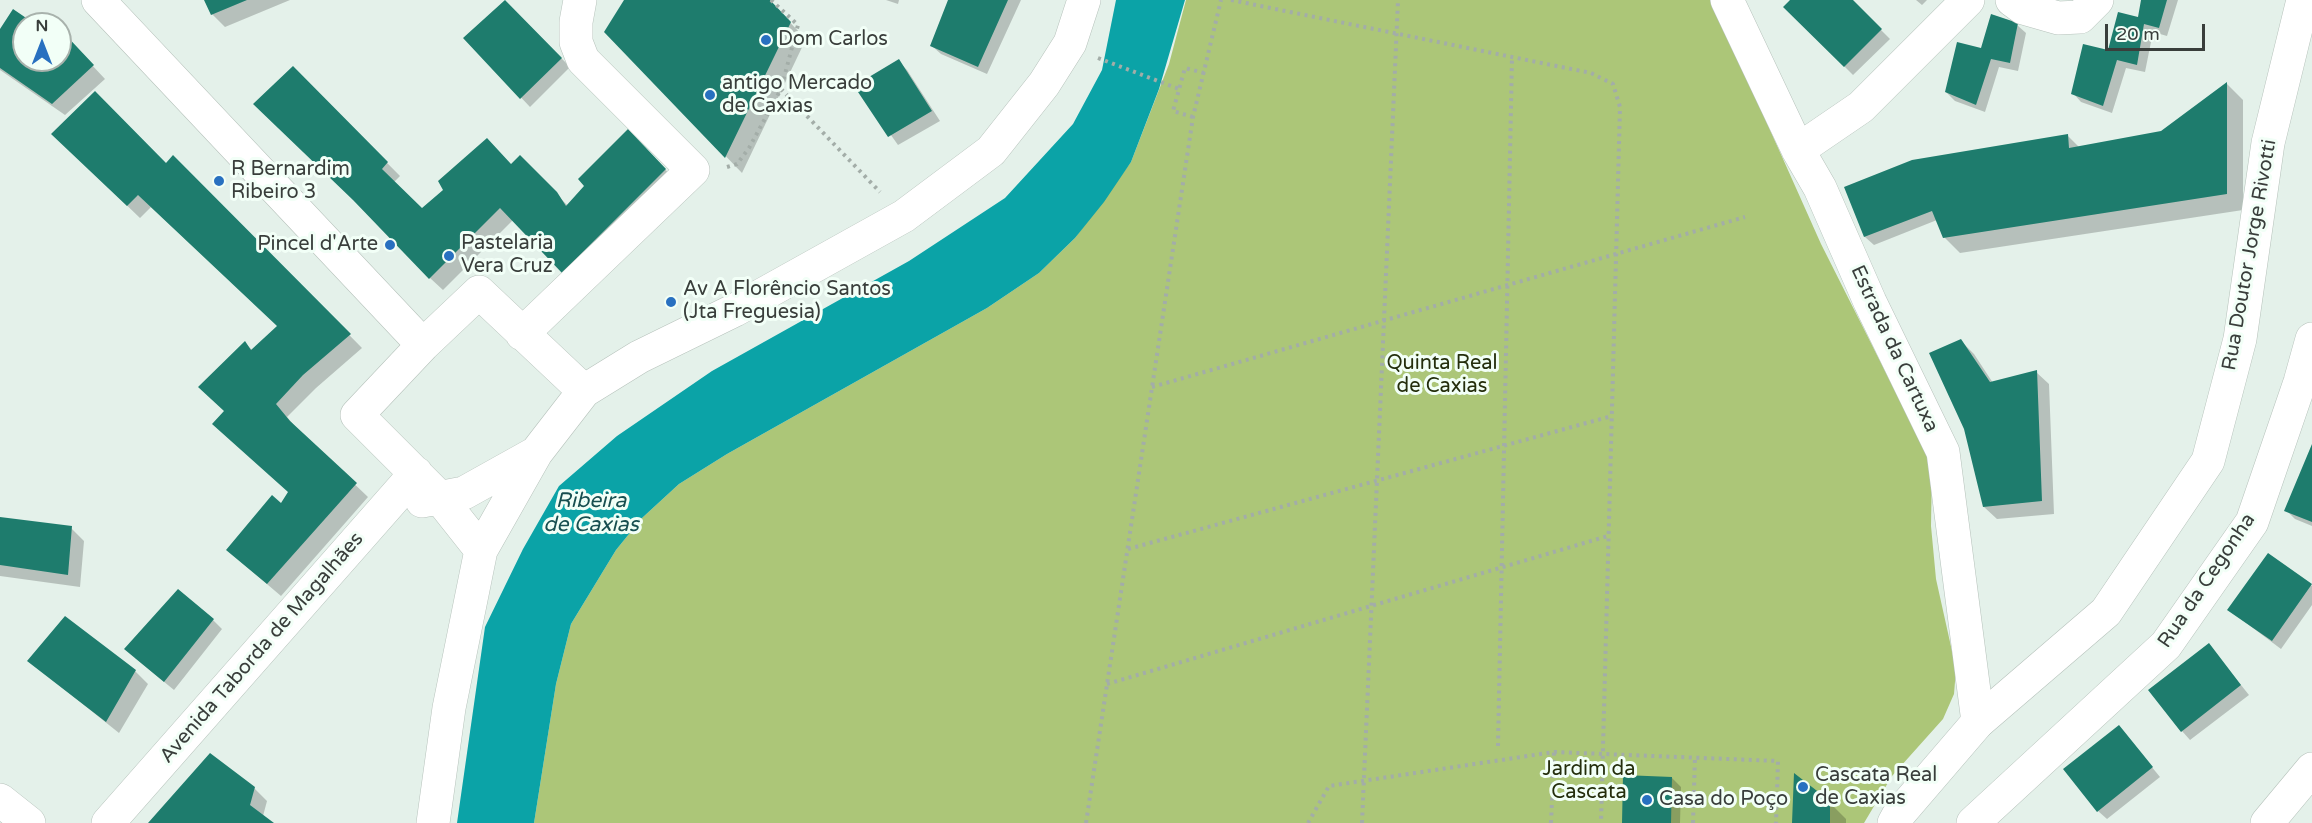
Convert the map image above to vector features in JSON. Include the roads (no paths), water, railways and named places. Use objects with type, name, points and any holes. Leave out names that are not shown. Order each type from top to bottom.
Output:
[{"type":"street","points":[[98,0],[423,345]]},
{"type":"street","points":[[522,334],[693,170],[583,60],[576,42],[576,22],[580,0]]},
{"type":"street","points":[[433,823],[449,708],[481,550],[536,453],[584,391],[639,357],[735,310],[904,216],[991,151],[1044,84],[1070,43],[1084,0]]},
{"type":"street","name":"Estrada da Cartuxa","points":[[1727,0],[1798,150],[1820,188],[1870,302],[1943,452],[1978,722]]},
{"type":"street","points":[[1798,150],[1861,108],[1968,0]]},
{"type":"street","points":[[2012,0],[2023,8],[2058,18],[2080,17],[2097,0]]},
{"type":"street","name":"Rua Doutor Jorge Rivotti","points":[[1894,823],[1899,814],[1978,722],[2106,612],[2208,461],[2240,339],[2268,143],[2303,0]]},
{"type":"street","points":[[481,550],[439,497],[357,415],[423,345],[478,292],[584,391]]},
{"type":"street","name":"Rua da Cegonha","points":[[1973,823],[2166,645],[2252,522],[2300,382],[2312,339]]},
{"type":"street","points":[[385,508],[464,493],[536,453]]},
{"type":"street","name":"Avenida Taborda de Magalhães","points":[[108,823],[416,473]]},
{"type":"street","points":[[2267,823],[2312,769]]},
{"type":"street","points":[[0,800],[29,823]]},
{"type":"water","name":"Ribeira de Caxias","points":[[1116,0],[1185,0],[1159,89],[1131,162],[1104,202],[1075,238],[1039,273],[987,308],[727,454],[679,484],[642,518],[616,550],[571,624],[556,684],[534,823],[457,823],[485,627],[523,549],[559,486],[617,436],[712,371],[909,261],[1005,198],[1073,124],[1102,70]]},
{"type":"place","name":"Dom Carlos","points":[[766,40]]},
{"type":"place","name":"antigo Mercado de Caxias","points":[[710,95]]},
{"type":"place","name":"R Bernardim Ribeiro 3","points":[[219,181]]},
{"type":"place","name":"Pincel d'Arte","points":[[390,245]]},
{"type":"place","name":"Pastelaria Vera Cruz","points":[[449,256]]},
{"type":"place","name":"Av A Florêncio Santos (Jta Freguesia)","points":[[671,302]]},
{"type":"place","name":"Cascata Real de Caxias","points":[[1803,787]]},
{"type":"place","name":"Casa do Poço","points":[[1647,800]]},
{"type":"park label","name":"Quinta Real de Caxias","points":[[1442,376]]},
{"type":"park label","name":"Jardim da Cascata","points":[[1589,782]]}]
